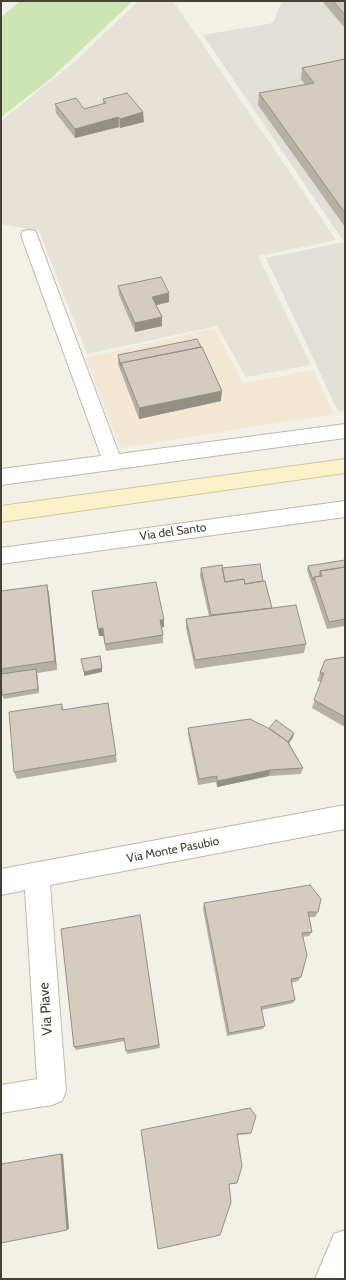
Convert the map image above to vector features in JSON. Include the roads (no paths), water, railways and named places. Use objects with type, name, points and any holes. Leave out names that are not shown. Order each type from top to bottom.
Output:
[{"type":"street","points":[[29,236],[113,462]]},
{"type":"street","points":[[1,477],[345,431]]},
{"type":"street","points":[[1,514],[345,466]]},
{"type":"street","name":"Via del Santo","points":[[1,556],[345,508]]},
{"type":"street","name":"Via Monte Pasubio","points":[[1,882],[37,877],[345,817]]},
{"type":"street","name":"Via Piave","points":[[1,1099],[52,1091],[37,877]]},
{"type":"street","points":[[331,1279],[345,1245]]}]
